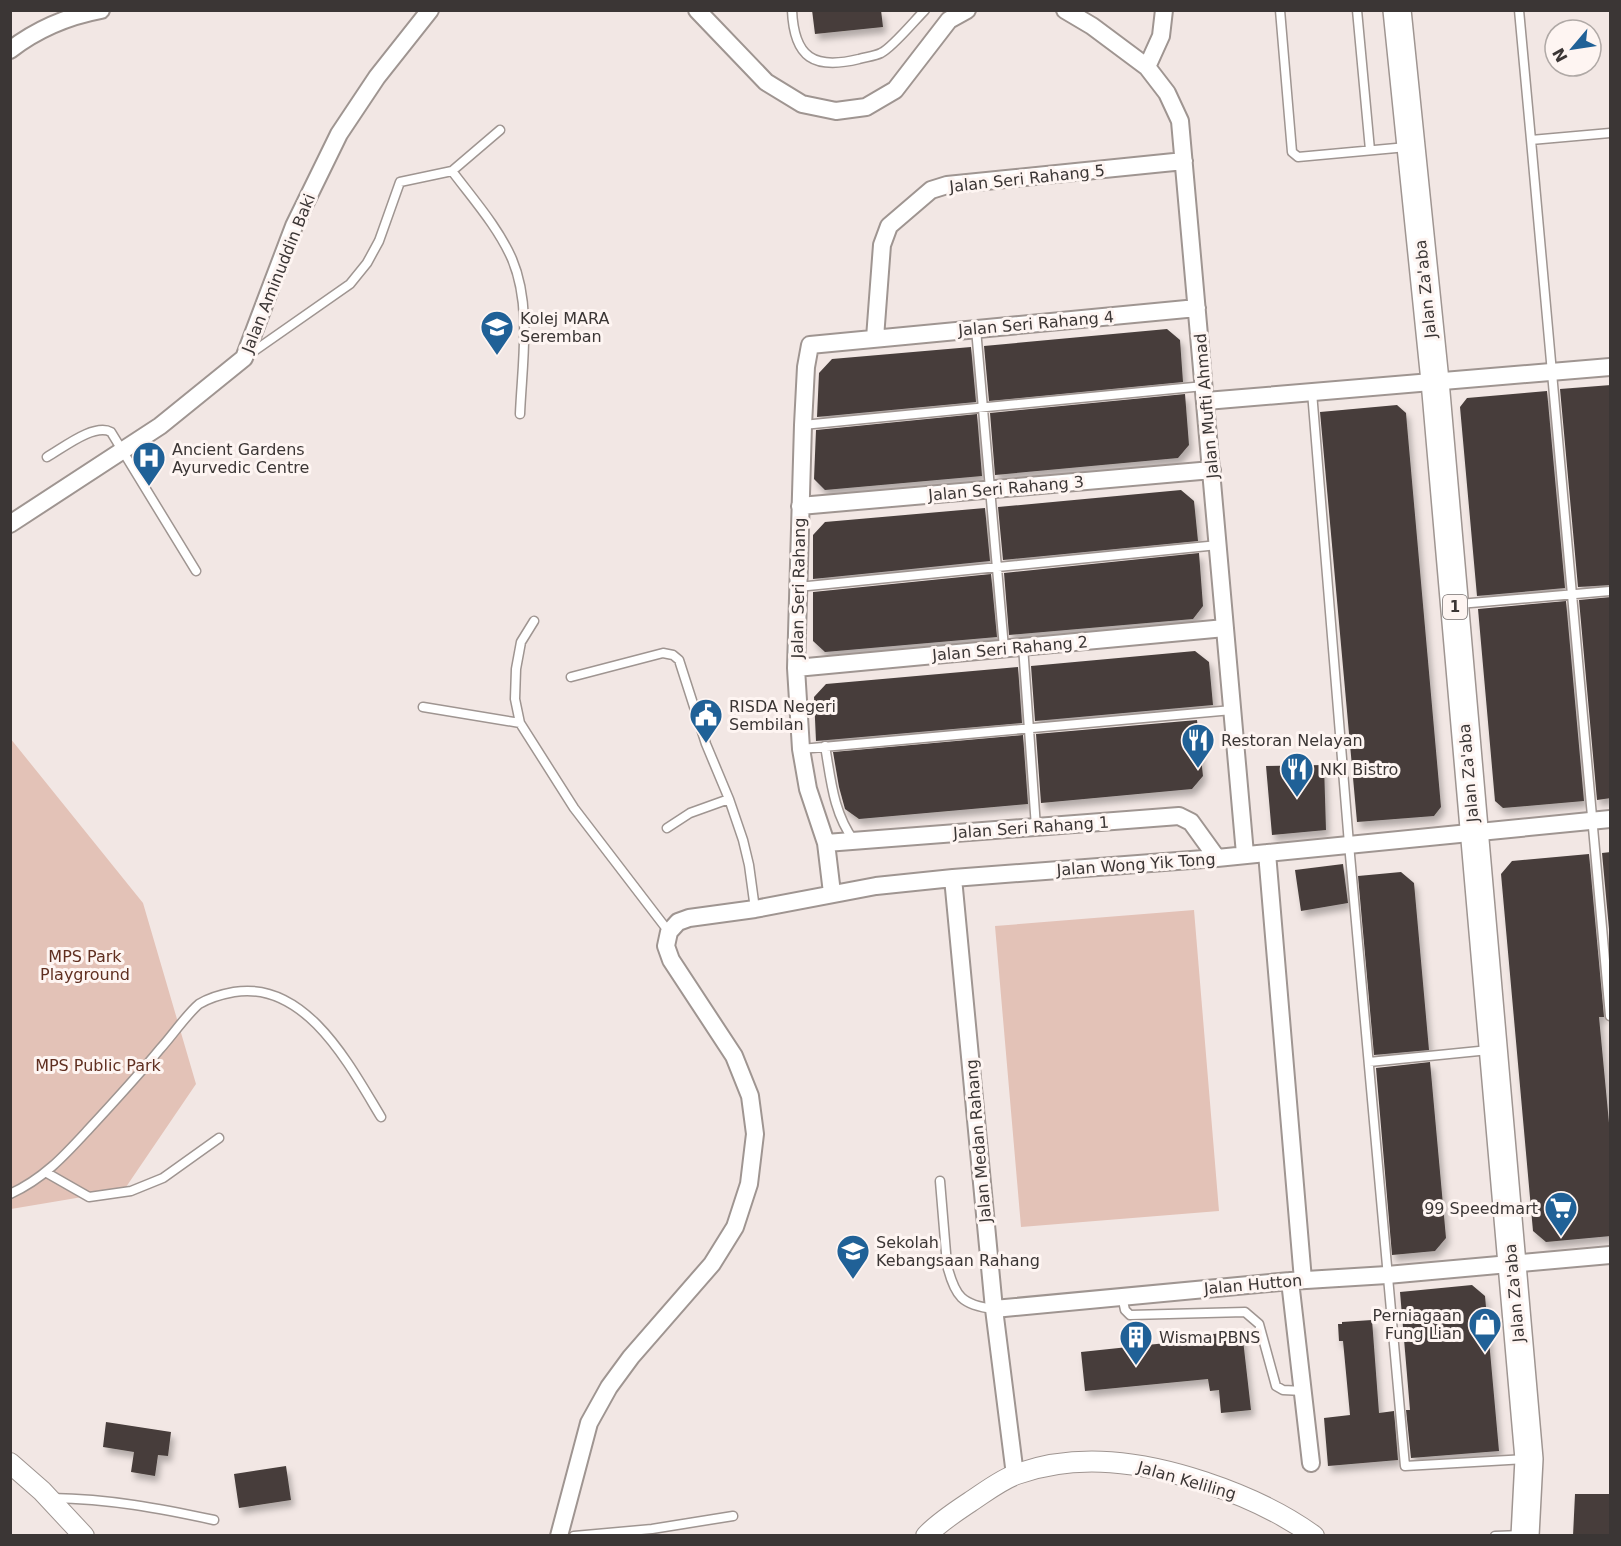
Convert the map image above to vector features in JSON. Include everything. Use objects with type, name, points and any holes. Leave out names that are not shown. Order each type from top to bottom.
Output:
[{"type":"highway","name":"Jalan Za'aba","points":[[1397,10],[1435,381],[1529,1459],[1525,1535]]},
{"type":"street","points":[[10,50],[24,39],[79,12],[101,10]]},
{"type":"street","name":"Jalan Aminuddin Baki","points":[[10,524],[160,426],[244,358],[294,226],[339,134],[377,77],[430,10]]},
{"type":"street","points":[[697,10],[766,82],[802,104],[836,111],[866,107],[895,90],[948,20],[967,10]]},
{"type":"street","name":"Jalan Mufti Ahmad","points":[[1065,10],[1092,26],[1147,67],[1167,93],[1180,121],[1245,854]]},
{"type":"street","points":[[1147,67],[1161,36],[1164,10]]},
{"type":"street","name":"Jalan Seri Rahang 5","points":[[875,338],[882,245],[889,226],[931,190],[947,185],[1184,161]]},
{"type":"street","name":"Jalan Seri Rahang 4","points":[[875,338],[1197,308]]},
{"type":"street","name":"Jalan Seri Rahang","points":[[832,893],[826,843],[808,789],[801,749],[796,668],[802,425],[806,367],[810,345],[875,338]]},
{"type":"street","points":[[1205,393],[1312,392],[1611,367]]},
{"type":"street","name":"Jalan Seri Rahang 3","points":[[800,506],[1212,470]]},
{"type":"street","name":"Jalan Seri Rahang 2","points":[[796,668],[1225,628]]},
{"type":"street","name":"Jalan Seri Rahang 1","points":[[826,843],[1179,816],[1191,822],[1217,858]]},
{"type":"street","name":"Jalan Wong Yik Tong","points":[[669,932],[678,922],[689,918],[755,909],[876,886],[1217,858],[1611,819]]},
{"type":"street","points":[[1267,853],[1303,1391],[1311,1463]]},
{"type":"street","name":"Jalan Medan Rahang","points":[[953,878],[994,1309],[1015,1475]]},
{"type":"street","points":[[559,1536],[589,1423],[604,1396],[631,1357],[712,1264],[735,1227],[749,1184],[755,1134],[750,1096],[734,1056],[671,960],[666,946],[669,932]]},
{"type":"street","name":"Jalan Hutton","points":[[994,1309],[1297,1280],[1388,1275],[1611,1255]]},
{"type":"street","name":"Jalan Keliling","points":[[926,1536],[957,1510],[1015,1475],[1051,1465],[1087,1461],[1128,1463],[1180,1475],[1238,1494],[1292,1520],[1314,1536]]},
{"type":"street","points":[[10,1463],[48,1497],[84,1536]]},
{"type":"lane","points":[[792,10],[793,31],[804,54],[819,62],[840,63],[883,53],[925,10]]},
{"type":"lane","points":[[1280,10],[1292,152],[1298,157],[1410,146]]},
{"type":"lane","points":[[1357,10],[1370,150]]},
{"type":"lane","points":[[1519,10],[1611,1016]]},
{"type":"lane","points":[[244,358],[350,284],[367,264],[379,241],[400,182],[453,171],[500,130]]},
{"type":"lane","points":[[1531,140],[1611,133]]},
{"type":"lane","points":[[453,171],[499,235],[512,260],[521,293],[524,318],[520,414]]},
{"type":"lane","points":[[976,329],[1004,648]]},
{"type":"lane","points":[[1312,392],[1349,844],[1405,1466],[1529,1459]]},
{"type":"lane","points":[[802,425],[983,408],[1205,393]]},
{"type":"lane","points":[[47,457],[95,430],[105,429],[111,432],[196,571]]},
{"type":"lane","points":[[798,587],[1218,545]]},
{"type":"lane","points":[[1455,605],[1611,591]]},
{"type":"lane","points":[[534,621],[521,642],[516,669],[515,699],[520,723],[574,808],[669,932]]},
{"type":"lane","points":[[1023,646],[1036,827]]},
{"type":"lane","points":[[571,677],[663,652],[679,660],[706,744],[729,799],[749,865],[755,909]]},
{"type":"lane","points":[[423,707],[520,723]]},
{"type":"lane","points":[[801,749],[1232,710]]},
{"type":"lane","points":[[825,746],[837,810],[854,841]]},
{"type":"lane","points":[[667,828],[690,813],[729,799]]},
{"type":"lane","points":[[10,1194],[47,1173],[129,1086],[200,1004],[221,995],[261,992],[282,1000],[307,1015],[329,1037],[346,1059],[381,1117]]},
{"type":"lane","points":[[1369,1062],[1492,1050]]},
{"type":"lane","points":[[47,1173],[89,1197],[131,1191],[163,1178],[219,1138]]},
{"type":"lane","points":[[940,1181],[950,1279],[963,1300],[974,1307],[994,1309]]},
{"type":"lane","points":[[1122,1296],[1125,1310],[1130,1315],[1245,1312],[1259,1324],[1276,1386],[1283,1390],[1303,1391]]},
{"type":"lane","points":[[48,1497],[100,1499],[151,1506],[214,1520]]},
{"type":"lane","points":[[574,1536],[652,1529],[733,1516]]},
{"type":"lane","points":[[1496,1536],[1525,1535]]},
{"type":"green space","name":"MPS Public Park","points":[[10,738],[143,903],[196,1084],[124,1190],[11,1209]]},
{"type":"green space","points":[[1194,910],[1219,1211],[1021,1227],[995,926]]},
{"type":"building","points":[[812,10],[881,10],[883,27],[815,34]]},
{"type":"building","points":[[1167,329],[1180,340],[1183,382],[989,401],[984,346]]},
{"type":"building","points":[[971,347],[976,402],[817,417],[819,373],[832,359]]},
{"type":"building","points":[[1611,385],[1611,585],[1578,587],[1560,389]]},
{"type":"building","points":[[1547,391],[1565,588],[1477,596],[1460,407],[1467,398]]},
{"type":"building","points":[[1185,394],[1189,445],[1178,458],[995,475],[990,413]]},
{"type":"building","points":[[1397,405],[1406,413],[1441,807],[1434,816],[1357,822],[1320,412]]},
{"type":"building","points":[[977,414],[982,476],[825,490],[814,479],[816,430]]},
{"type":"building","points":[[1181,490],[1194,501],[1198,541],[1003,560],[998,507]]},
{"type":"building","points":[[985,508],[990,561],[813,579],[813,535],[825,522]]},
{"type":"building","points":[[1199,553],[1203,606],[1193,619],[1009,635],[1004,573]]},
{"type":"building","points":[[991,574],[997,637],[825,652],[813,641],[813,592]]},
{"type":"building","points":[[1611,597],[1611,798],[1597,800],[1579,600]]},
{"type":"building","points":[[1566,601],[1584,801],[1503,808],[1495,801],[1478,609]]},
{"type":"building","points":[[1195,651],[1209,662],[1213,705],[1035,721],[1031,666]]},
{"type":"building","points":[[1018,667],[1022,723],[816,741],[814,697],[826,684]]},
{"type":"building","points":[[1197,720],[1203,776],[1192,789],[1041,803],[1036,734]]},
{"type":"building","points":[[1023,735],[1028,804],[859,819],[845,809],[833,752]]},
{"type":"building","name":"NKI Bistro","points":[[1324,765],[1326,830],[1272,835],[1266,766]]},
{"type":"building","points":[[1611,852],[1611,951],[1602,853]]},
{"type":"building","points":[[1589,854],[1604,1017],[1599,1017],[1611,1144],[1611,1236],[1546,1242],[1533,1231],[1501,874],[1512,861]]},
{"type":"building","points":[[1343,864],[1348,903],[1301,911],[1295,870]]},
{"type":"building","points":[[1401,872],[1414,883],[1429,1050],[1374,1055],[1358,876]]},
{"type":"building","points":[[1430,1062],[1446,1238],[1435,1251],[1392,1255],[1376,1068]]},
{"type":"building","points":[[1472,1285],[1485,1296],[1499,1451],[1411,1458],[1406,1410],[1410,1410],[1400,1292]]},
{"type":"building","points":[[1372,1320],[1379,1413],[1394,1411],[1398,1460],[1328,1466],[1324,1418],[1350,1415],[1343,1341],[1339,1341],[1338,1324]]},
{"type":"building","points":[[1242,1331],[1251,1410],[1221,1413],[1219,1390],[1210,1391],[1208,1379],[1085,1391],[1081,1352],[1204,1339],[1204,1335]]},
{"type":"building","points":[[106,1422],[171,1432],[168,1456],[158,1455],[155,1476],[131,1472],[134,1452],[103,1447]]},
{"type":"building","points":[[286,1466],[291,1500],[239,1508],[234,1474]]},
{"type":"building","points":[[1575,1494],[1611,1494],[1611,1536],[1573,1536]]},
{"type":"place","name":"Kolej MARA Seremban","points":[[497,356]]},
{"type":"place","name":"Ancient Gardens Ayurvedic Centre","points":[[149,487]]},
{"type":"place","name":"RISDA Negeri Sembilan","points":[[706,744]]},
{"type":"place","name":"Restoran Nelayan","points":[[1198,769]]},
{"type":"place","name":"NKI Bistro","points":[[1297,798]]},
{"type":"place","name":"99 Speedmart","points":[[1561,1237]]},
{"type":"place","name":"Sekolah Kebangsaan Rahang","points":[[853,1280]]},
{"type":"place","name":"Perniagaan Fung Lian","points":[[1485,1353]]},
{"type":"place","name":"Wisma PBNS","points":[[1136,1366]]},
{"type":"park label","name":"MPS Park Playground","points":[[85,965]]}]
